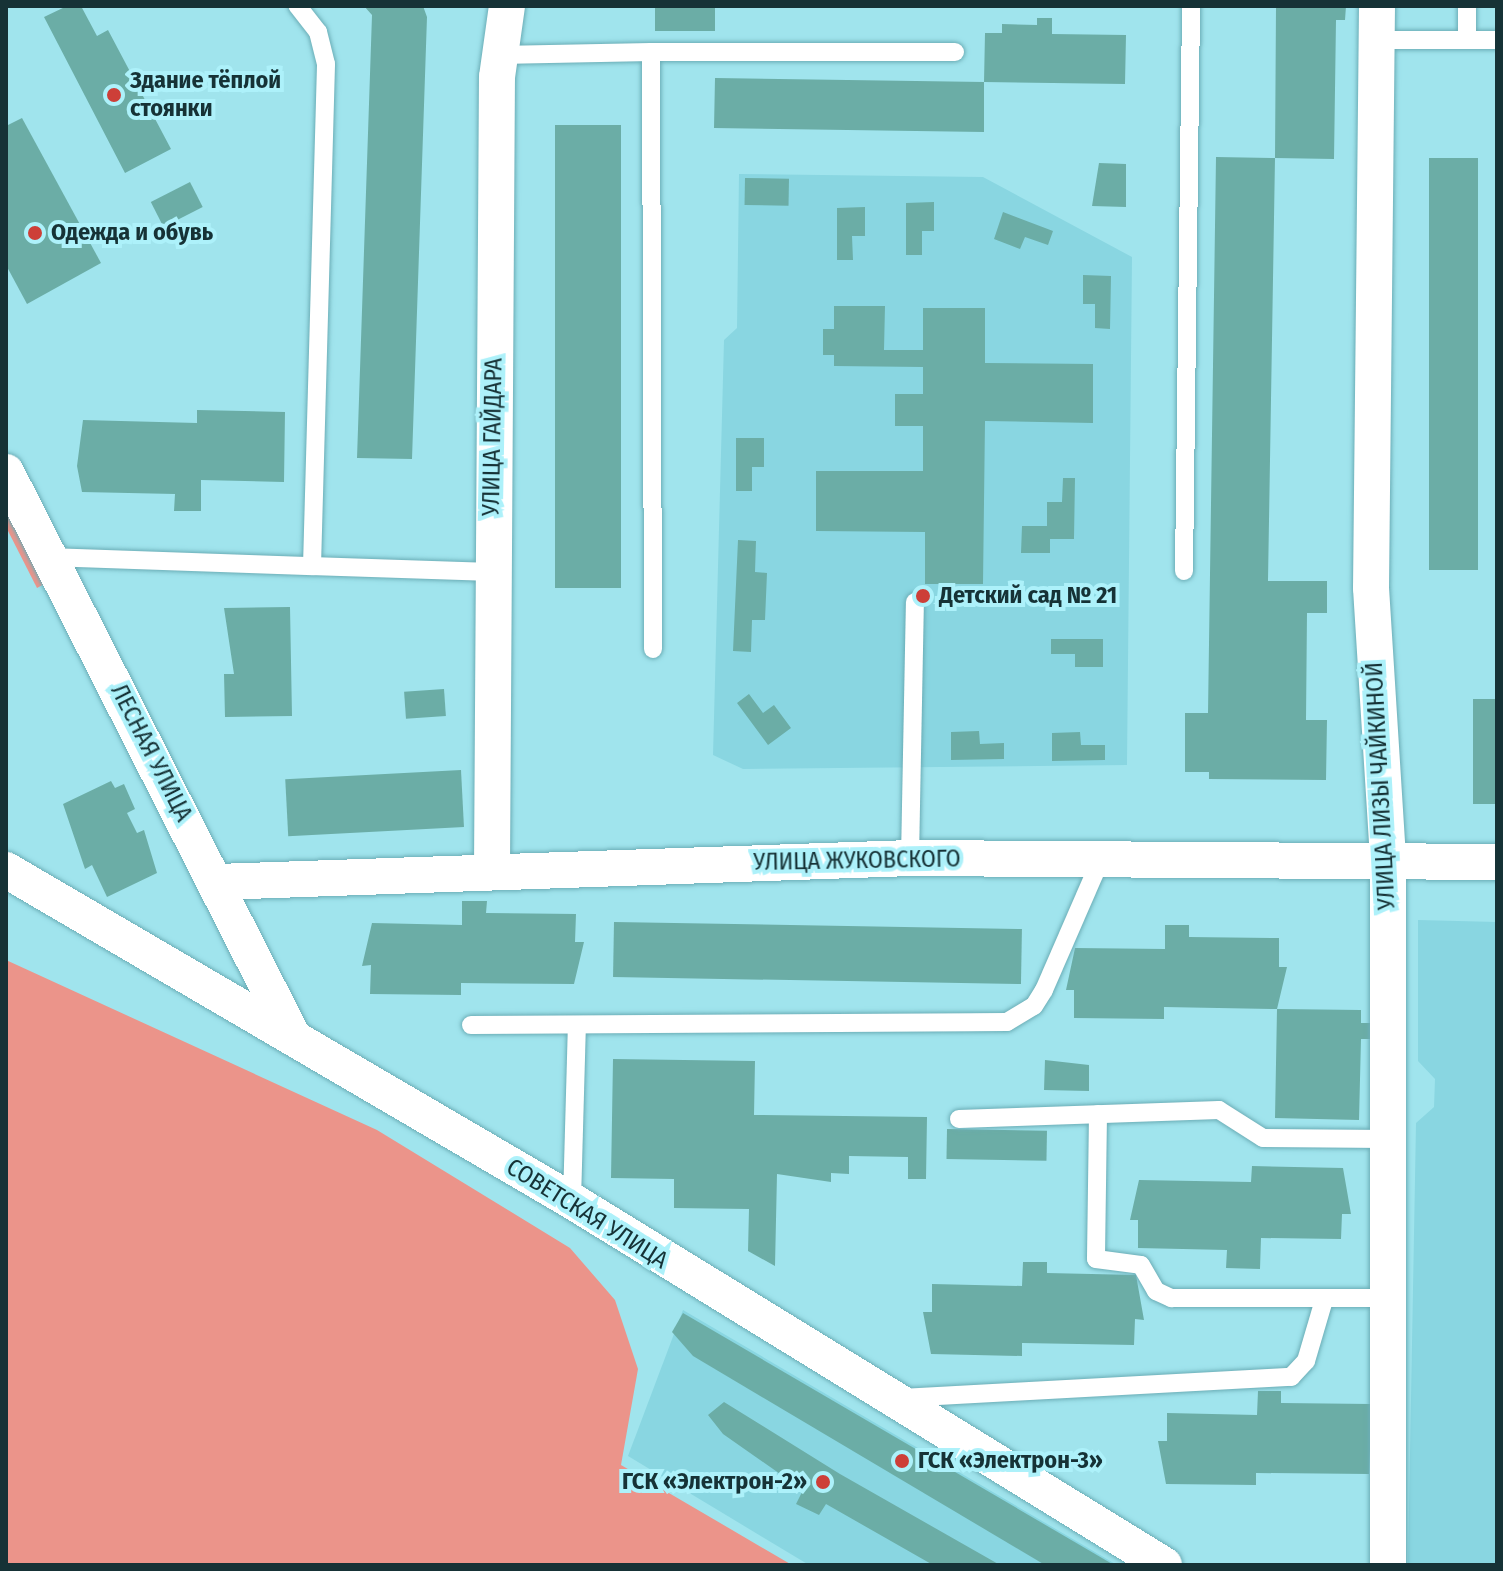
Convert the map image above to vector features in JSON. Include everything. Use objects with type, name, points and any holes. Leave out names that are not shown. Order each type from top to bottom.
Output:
[{"type":"street","name":"УЛИЦА ГАЙДАРА","points":[[492,868],[491,572],[499,55],[507,6]]},
{"type":"street","name":"УЛИЦА ЛИЗЫ ЧАЙКИНОЙ","points":[[1377,23],[1371,588],[1388,861],[1387,1139],[1392,1298],[1388,1565]]},
{"type":"street","name":"ЛЕСНАЯ УЛИЦА","points":[[6,472],[217,882],[293,1037]]},
{"type":"street","name":"УЛИЦА ЖУКОВСКОГО","points":[[217,882],[492,868],[910,858],[1497,862]]},
{"type":"street","name":"СОВЕТСКАЯ УЛИЦА","points":[[6,870],[572,1201],[886,1399],[1164,1565]]},
{"type":"lane","points":[[298,6],[318,32],[326,64],[312,566]]},
{"type":"lane","points":[[1184,571],[1191,6]]},
{"type":"lane","points":[[1467,6],[1467,40]]},
{"type":"lane","points":[[1377,23],[1467,40],[1497,40]]},
{"type":"lane","points":[[651,52],[653,649]]},
{"type":"lane","points":[[499,55],[955,52]]},
{"type":"lane","points":[[50,557],[491,572]]},
{"type":"lane","points":[[910,858],[915,602]]},
{"type":"lane","points":[[471,1025],[577,1027],[1007,1022],[1034,1006],[1044,990],[1100,861]]},
{"type":"lane","points":[[572,1201],[577,1027]]},
{"type":"lane","points":[[959,1119],[1219,1110],[1263,1138],[1387,1139]]},
{"type":"lane","points":[[1098,1114],[1096,1259],[1141,1265],[1156,1291],[1171,1298],[1392,1298]]},
{"type":"lane","points":[[886,1399],[1291,1377],[1306,1361],[1324,1300]]},
{"type":"shaded area","name":"Детский сад № 21","points":[[739,174],[983,177],[1132,257],[1127,765],[743,769],[713,755],[724,340],[737,328]]},
{"type":"shaded area","points":[[6,502],[46,583],[37,588],[6,527]]},
{"type":"shaded area","points":[[1418,920],[1497,922],[1497,1565],[1408,1565],[1416,1123],[1434,1107],[1435,1079],[1418,1061]]},
{"type":"shaded area","points":[[6,960],[377,1130],[570,1248],[615,1300],[638,1369],[621,1465],[792,1565],[6,1565]]},
{"type":"shaded area","points":[[683,1310],[1117,1565],[809,1565],[628,1456]]},
{"type":"building","name":"Здание тёплой стоянки","points":[[67,6],[81,6],[97,36],[108,30],[171,149],[125,173],[44,17]]},
{"type":"building","points":[[364,6],[423,6],[427,17],[412,459],[357,458],[372,15]]},
{"type":"building","points":[[655,6],[715,6],[715,31],[655,31]]},
{"type":"building","points":[[1276,6],[1346,6],[1345,20],[1336,20],[1334,159],[1275,158]]},
{"type":"building","points":[[1037,18],[1052,18],[1052,34],[1126,35],[1125,84],[984,82],[985,33],[1002,33],[1002,24],[1037,25]]},
{"type":"building","points":[[715,78],[984,82],[984,132],[714,128]]},
{"type":"building","points":[[22,118],[101,263],[27,304],[6,265],[6,126]]},
{"type":"building","points":[[555,125],[621,125],[621,588],[555,588]]},
{"type":"building","points":[[1216,157],[1275,158],[1268,581],[1327,581],[1327,613],[1307,613],[1306,720],[1327,720],[1326,780],[1209,779],[1209,772],[1185,772],[1185,713],[1208,713]]},
{"type":"building","points":[[1429,158],[1478,158],[1478,570],[1429,570]]},
{"type":"building","points":[[1099,163],[1126,164],[1126,207],[1092,206]]},
{"type":"building","points":[[745,178],[789,179],[789,206],[745,205]]},
{"type":"building","points":[[190,182],[203,207],[164,227],[151,202]]},
{"type":"building","points":[[934,202],[934,231],[922,231],[922,255],[906,255],[906,203]]},
{"type":"building","points":[[865,207],[865,236],[852,236],[853,260],[837,260],[837,208]]},
{"type":"building","points":[[1003,212],[1053,231],[1048,245],[1025,237],[1020,249],[994,239]]},
{"type":"building","points":[[1083,275],[1111,276],[1110,329],[1095,328],[1095,304],[1083,304]]},
{"type":"building","points":[[834,306],[885,306],[884,350],[923,350],[923,308],[985,308],[985,363],[1093,364],[1093,423],[985,421],[983,584],[925,584],[925,532],[816,531],[816,471],[923,471],[923,426],[895,426],[895,394],[923,394],[923,367],[834,366],[834,355],[823,355],[823,329],[834,329]]},
{"type":"building","points":[[197,410],[285,412],[284,482],[201,480],[201,511],[174,511],[175,494],[82,492],[77,466],[83,420],[197,423]]},
{"type":"building","points":[[736,438],[764,438],[764,467],[752,467],[752,491],[736,491]]},
{"type":"building","points":[[1063,478],[1075,478],[1074,539],[1050,539],[1050,553],[1021,553],[1022,526],[1047,526],[1047,502],[1062,502]]},
{"type":"building","points":[[738,540],[756,541],[755,572],[767,573],[765,620],[752,620],[751,652],[733,651]]},
{"type":"building","points":[[290,607],[292,716],[225,717],[224,674],[234,674],[224,608]]},
{"type":"building","points":[[1051,639],[1103,639],[1103,667],[1075,667],[1075,654],[1051,654]]},
{"type":"building","points":[[444,689],[446,716],[406,719],[404,692]]},
{"type":"building","points":[[749,694],[763,713],[774,705],[791,728],[768,745],[737,703]]},
{"type":"building","points":[[1473,699],[1497,699],[1497,804],[1473,804]]},
{"type":"building","points":[[979,731],[980,744],[1004,743],[1004,759],[951,760],[951,732]]},
{"type":"building","points":[[1080,732],[1081,745],[1105,745],[1105,760],[1052,761],[1052,733]]},
{"type":"building","points":[[461,770],[464,827],[288,836],[285,779]]},
{"type":"building","points":[[111,781],[115,788],[124,784],[135,809],[127,813],[137,833],[144,830],[157,873],[107,897],[92,865],[85,869],[63,804]]},
{"type":"building","points":[[462,901],[487,901],[486,913],[576,914],[575,942],[584,942],[574,984],[461,983],[461,995],[370,994],[371,965],[362,966],[372,923],[462,925]]},
{"type":"building","points":[[614,922],[1022,929],[1021,984],[613,977]]},
{"type":"building","points":[[1165,925],[1189,925],[1189,937],[1279,938],[1279,967],[1287,967],[1277,1009],[1164,1007],[1164,1019],[1074,1018],[1074,990],[1066,990],[1075,948],[1165,949]]},
{"type":"building","points":[[1277,1009],[1361,1010],[1361,1023],[1374,1023],[1373,1039],[1361,1039],[1359,1120],[1275,1118]]},
{"type":"building","points":[[613,1059],[755,1061],[754,1115],[927,1117],[926,1179],[908,1179],[908,1157],[849,1156],[849,1174],[831,1173],[831,1182],[777,1174],[775,1266],[748,1251],[749,1209],[674,1208],[674,1179],[611,1178]]},
{"type":"building","points":[[1045,1060],[1089,1065],[1089,1091],[1044,1090]]},
{"type":"building","points":[[947,1129],[1047,1131],[1046,1161],[946,1159]]},
{"type":"building","points":[[1252,1166],[1343,1168],[1351,1214],[1342,1214],[1341,1239],[1261,1238],[1260,1269],[1226,1268],[1227,1250],[1138,1248],[1138,1220],[1130,1220],[1139,1180],[1251,1182]]},
{"type":"building","points":[[1023,1262],[1047,1262],[1047,1273],[1136,1275],[1144,1320],[1135,1319],[1134,1345],[1022,1343],[1022,1356],[931,1354],[923,1312],[932,1312],[932,1284],[1022,1286]]},
{"type":"building","name":"ГСК «Электрон-3»","points":[[683,1313],[1114,1565],[1045,1565],[693,1356],[672,1332]]},
{"type":"building","points":[[1258,1391],[1281,1391],[1281,1403],[1371,1404],[1379,1449],[1370,1449],[1369,1474],[1256,1473],[1256,1485],[1166,1484],[1158,1441],[1167,1441],[1167,1413],[1257,1415]]},
{"type":"building","name":"ГСК «Электрон-2»","points":[[724,1402],[840,1474],[1000,1565],[933,1565],[826,1504],[819,1515],[796,1504],[803,1490],[723,1434],[708,1415]]},
{"type":"place","name":"Здание тёплой стоянки","points":[[114,95]]},
{"type":"place","name":"Одежда и обувь","points":[[35,233]]},
{"type":"place","name":"Детский сад № 21","points":[[923,596]]},
{"type":"place","name":"ГСК «Электрон-3»","points":[[902,1461]]},
{"type":"place","name":"ГСК «Электрон-2»","points":[[823,1482]]}]
